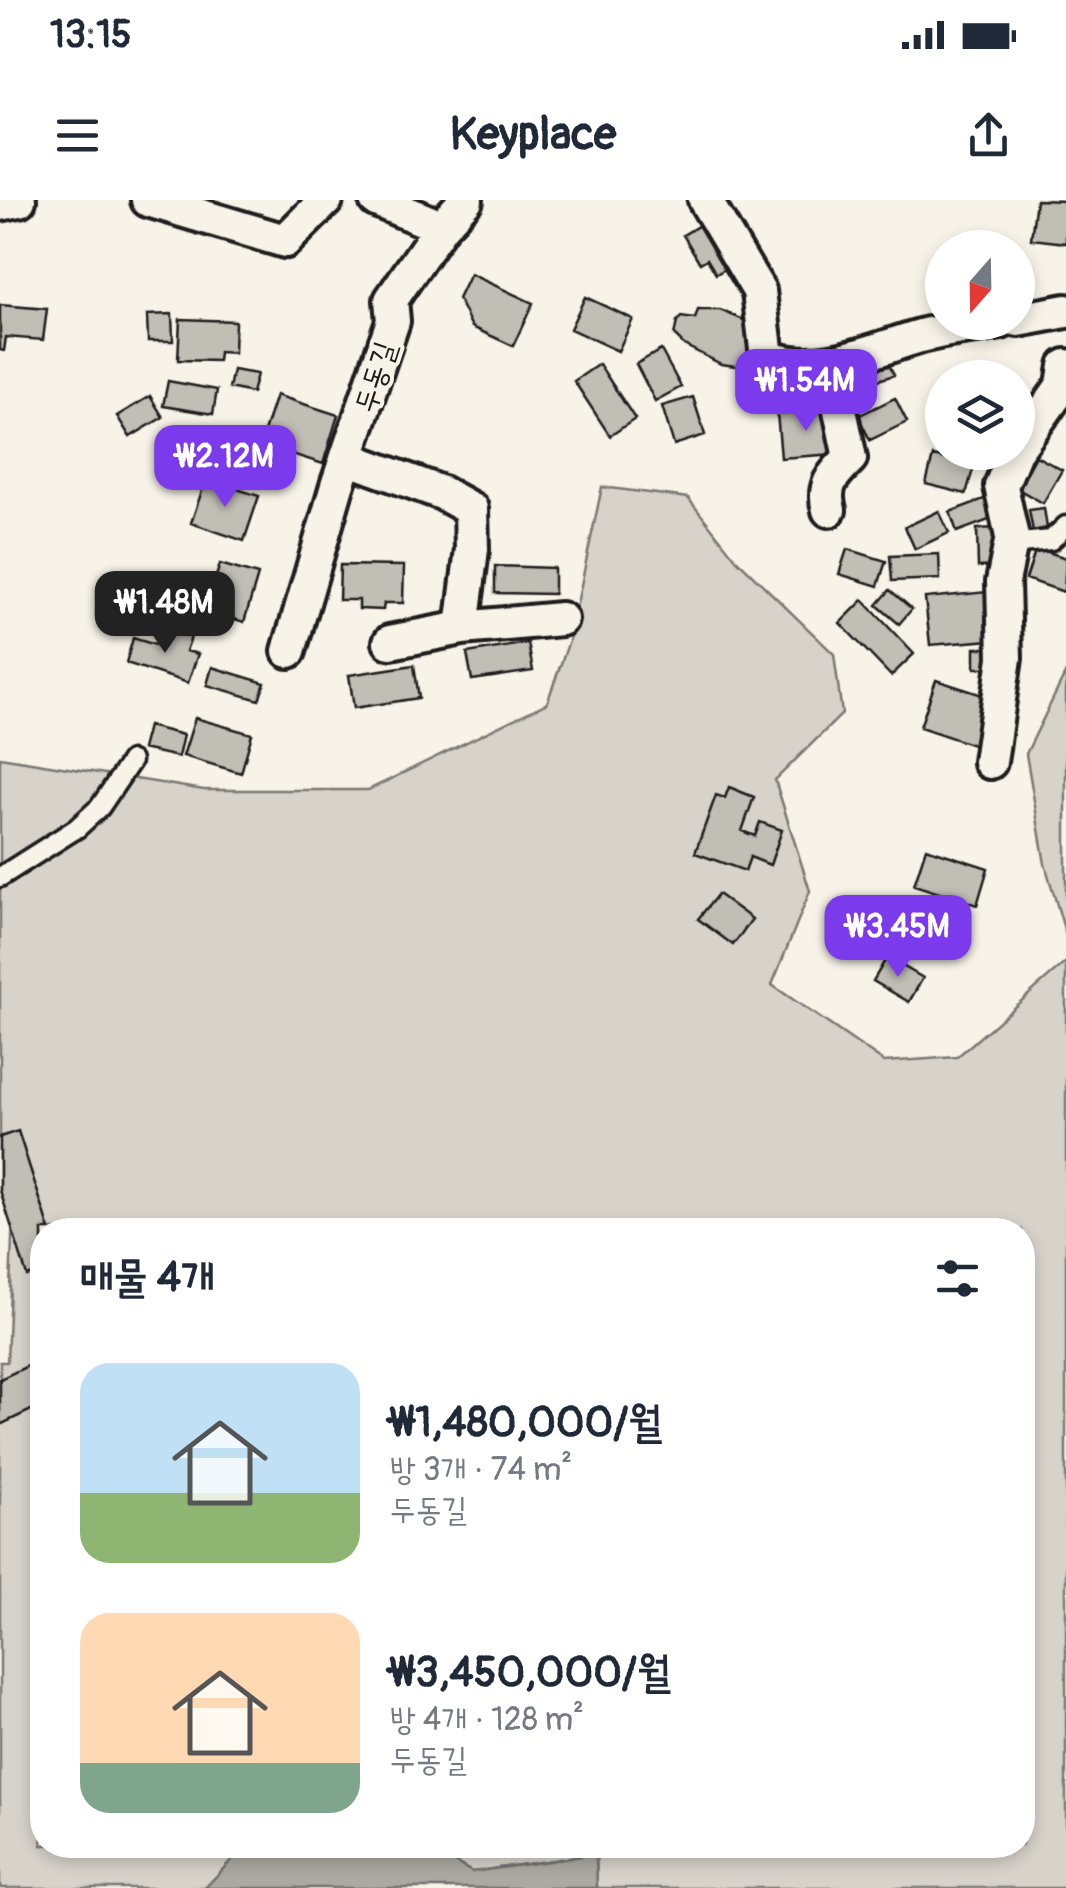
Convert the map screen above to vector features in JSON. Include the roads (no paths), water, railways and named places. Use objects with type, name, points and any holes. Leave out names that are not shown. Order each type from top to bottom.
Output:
[{"type":"street","points":[[148,200],[285,241],[326,200]]},
{"type":"street","points":[[376,200],[441,228]]},
{"type":"street","name":"두동길","points":[[289,650],[393,322],[391,300],[441,228],[466,200]]},
{"type":"street","points":[[704,200],[759,290],[766,357],[789,365],[830,362],[925,335]]},
{"type":"street","points":[[1035,317],[1066,311]]},
{"type":"street","points":[[828,510],[824,494],[830,478],[850,458],[830,362]]},
{"type":"street","points":[[1035,424],[1063,385],[1066,366]]},
{"type":"street","points":[[347,458],[442,493],[471,509],[472,548],[462,628]]},
{"type":"street","points":[[990,762],[1005,658],[1003,582],[1011,544],[1001,486],[1008,470]]},
{"type":"street","points":[[390,642],[462,628],[561,620]]},
{"type":"lane","points":[[1011,544],[1051,540],[1066,526]]},
{"type":"lane","points":[[0,877],[77,828],[100,807],[131,762]]}]
